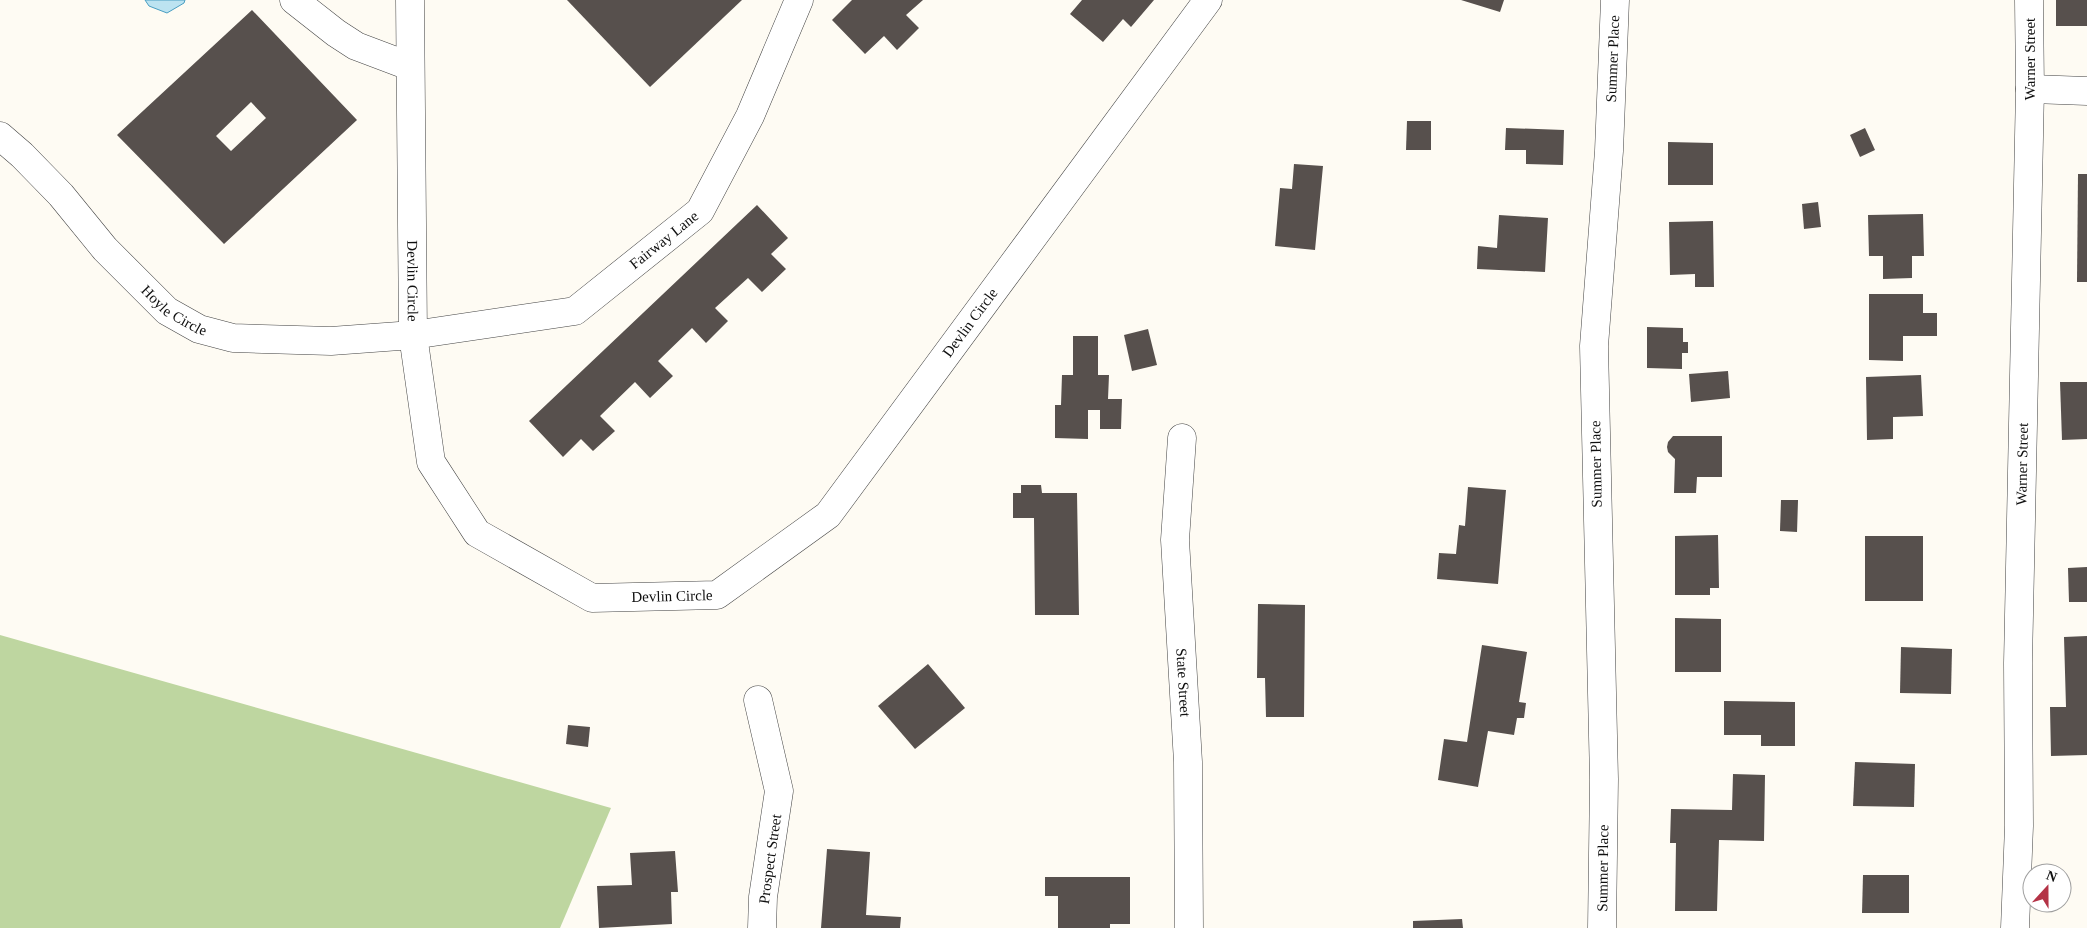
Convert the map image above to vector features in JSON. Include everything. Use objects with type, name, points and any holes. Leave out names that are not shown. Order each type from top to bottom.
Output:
[{"type":"street","points":[[294,0],[356,46],[409,66]]},
{"type":"street","name":"Devlin Circle","points":[[410,0],[409,66],[413,335],[431,462],[476,533],[592,598],[717,595],[828,515],[1208,0]]},
{"type":"street","name":"Fairway Lane","points":[[413,335],[576,311],[700,211],[750,116],[799,0]]},
{"type":"street","name":"Summer Place","points":[[1602,928],[1604,779],[1594,346],[1609,151],[1615,0]]},
{"type":"street","name":"Warner Street","points":[[2015,928],[2019,826],[2018,663],[2030,90],[2029,0]]},
{"type":"street","points":[[2030,90],[2087,91]]},
{"type":"street","name":"Hoyle Circle","points":[[0,136],[61,194],[105,249],[167,311],[199,329],[233,338],[278,341],[331,341],[413,335]]},
{"type":"street","name":"State Street","points":[[1182,438],[1175,540],[1188,762],[1189,928]]},
{"type":"street","name":"Prospect Street","points":[[758,700],[779,791],[763,897],[762,928]]},
{"type":"green space","points":[[0,635],[611,808],[560,928],[0,928]]},
{"type":"water","points":[[145,0],[185,0],[184,3],[167,13],[149,6]]},
{"type":"building","points":[[567,0],[742,0],[650,87]]},
{"type":"building","points":[[852,0],[923,0],[906,15],[919,28],[897,50],[884,36],[865,54],[832,20]]},
{"type":"building","points":[[1082,0],[1154,0],[1131,27],[1123,19],[1103,42],[1070,14]]},
{"type":"building","points":[[1461,0],[1504,0],[1500,12]]},
{"type":"building","points":[[2056,0],[2087,0],[2087,26],[2056,26]]},
{"type":"building","points":[[252,10],[357,120],[224,244],[117,135]],"holes":[[[251,102],[266,118],[231,151],[216,136]]]},
{"type":"building","points":[[1407,121],[1431,121],[1431,150],[1406,150]]},
{"type":"building","points":[[1506,128],[1564,130],[1563,165],[1526,164],[1526,150],[1505,150]]},
{"type":"building","points":[[1865,128],[1875,150],[1860,157],[1850,135]]},
{"type":"building","points":[[1668,142],[1713,143],[1713,185],[1668,185]]},
{"type":"building","points":[[1294,164],[1323,166],[1315,250],[1275,246],[1280,188],[1292,189]]},
{"type":"building","points":[[2078,174],[2087,174],[2087,282],[2077,282]]},
{"type":"building","points":[[1818,202],[1821,227],[1804,229],[1802,204]]},
{"type":"building","points":[[757,205],[788,238],[771,254],[786,269],[762,292],[748,278],[715,308],[728,321],[706,343],[692,328],[658,361],[673,376],[650,398],[635,382],[600,416],[615,431],[593,451],[581,439],[563,457],[529,421]]},
{"type":"building","points":[[1923,214],[1924,256],[1912,256],[1912,278],[1883,279],[1883,256],[1869,256],[1868,215]]},
{"type":"building","points":[[1499,215],[1548,218],[1545,272],[1477,269],[1478,246],[1497,248]]},
{"type":"building","points":[[1713,221],[1714,287],[1695,287],[1695,274],[1670,275],[1669,222]]},
{"type":"building","points":[[1869,294],[1923,294],[1923,313],[1937,313],[1937,336],[1903,336],[1903,361],[1869,360]]},
{"type":"building","points":[[1647,327],[1683,328],[1683,342],[1688,342],[1688,353],[1682,353],[1682,369],[1647,368]]},
{"type":"building","points":[[1148,329],[1157,365],[1132,371],[1124,335]]},
{"type":"building","points":[[1073,336],[1098,336],[1098,375],[1109,375],[1108,399],[1122,399],[1121,429],[1100,429],[1100,410],[1088,410],[1088,439],[1055,438],[1055,405],[1061,405],[1062,375],[1073,375]]},
{"type":"building","points":[[1728,371],[1730,398],[1691,402],[1689,374]]},
{"type":"building","points":[[1921,375],[1923,416],[1893,417],[1893,439],[1867,440],[1866,377]]},
{"type":"building","points":[[2060,382],[2087,382],[2087,439],[2062,440]]},
{"type":"building","points":[[1673,436],[1722,436],[1722,477],[1697,477],[1696,493],[1674,493],[1675,459],[1668,452],[1667,447],[1668,442]]},
{"type":"building","points":[[1021,485],[1041,485],[1042,493],[1077,493],[1079,615],[1035,615],[1034,518],[1013,518],[1013,493],[1021,493]]},
{"type":"building","points":[[1468,487],[1506,490],[1498,584],[1437,579],[1439,553],[1456,554],[1459,525],[1465,526]]},
{"type":"building","points":[[1781,500],[1798,500],[1797,532],[1780,531]]},
{"type":"building","points":[[1718,535],[1719,588],[1710,588],[1710,595],[1675,595],[1675,536]]},
{"type":"building","points":[[1865,536],[1923,536],[1923,601],[1865,601]]},
{"type":"building","points":[[2087,567],[2087,602],[2069,602],[2068,568]]},
{"type":"building","points":[[1258,604],[1305,605],[1304,717],[1266,717],[1265,678],[1257,678]]},
{"type":"building","points":[[1675,618],[1721,619],[1721,672],[1675,672]]},
{"type":"building","points":[[2087,636],[2087,755],[2051,756],[2050,707],[2066,707],[2064,637]]},
{"type":"building","points":[[1482,645],[1527,652],[1519,702],[1526,703],[1524,718],[1517,718],[1514,735],[1488,731],[1478,787],[1438,780],[1444,739],[1467,742]]},
{"type":"building","points":[[1901,647],[1952,649],[1951,694],[1900,693]]},
{"type":"building","points":[[928,664],[965,708],[915,749],[878,706]]},
{"type":"building","points":[[1724,701],[1795,702],[1795,746],[1761,746],[1761,735],[1724,735]]},
{"type":"building","points":[[568,725],[590,727],[588,747],[566,744]]},
{"type":"building","points":[[1855,762],[1915,764],[1914,807],[1853,806]]},
{"type":"building","points":[[1733,774],[1765,775],[1764,841],[1719,840],[1717,911],[1675,911],[1676,843],[1670,843],[1671,809],[1732,810]]},
{"type":"building","points":[[827,849],[870,852],[866,915],[901,917],[900,928],[821,928]]},
{"type":"building","points":[[675,851],[678,892],[671,892],[672,924],[599,928],[597,886],[632,885],[630,853]]},
{"type":"building","points":[[1863,875],[1909,875],[1909,913],[1862,913]]},
{"type":"building","points":[[1045,877],[1130,877],[1130,924],[1110,924],[1110,928],[1058,928],[1058,896],[1045,896]]},
{"type":"building","points":[[1462,919],[1463,928],[1413,928],[1413,921]]}]
